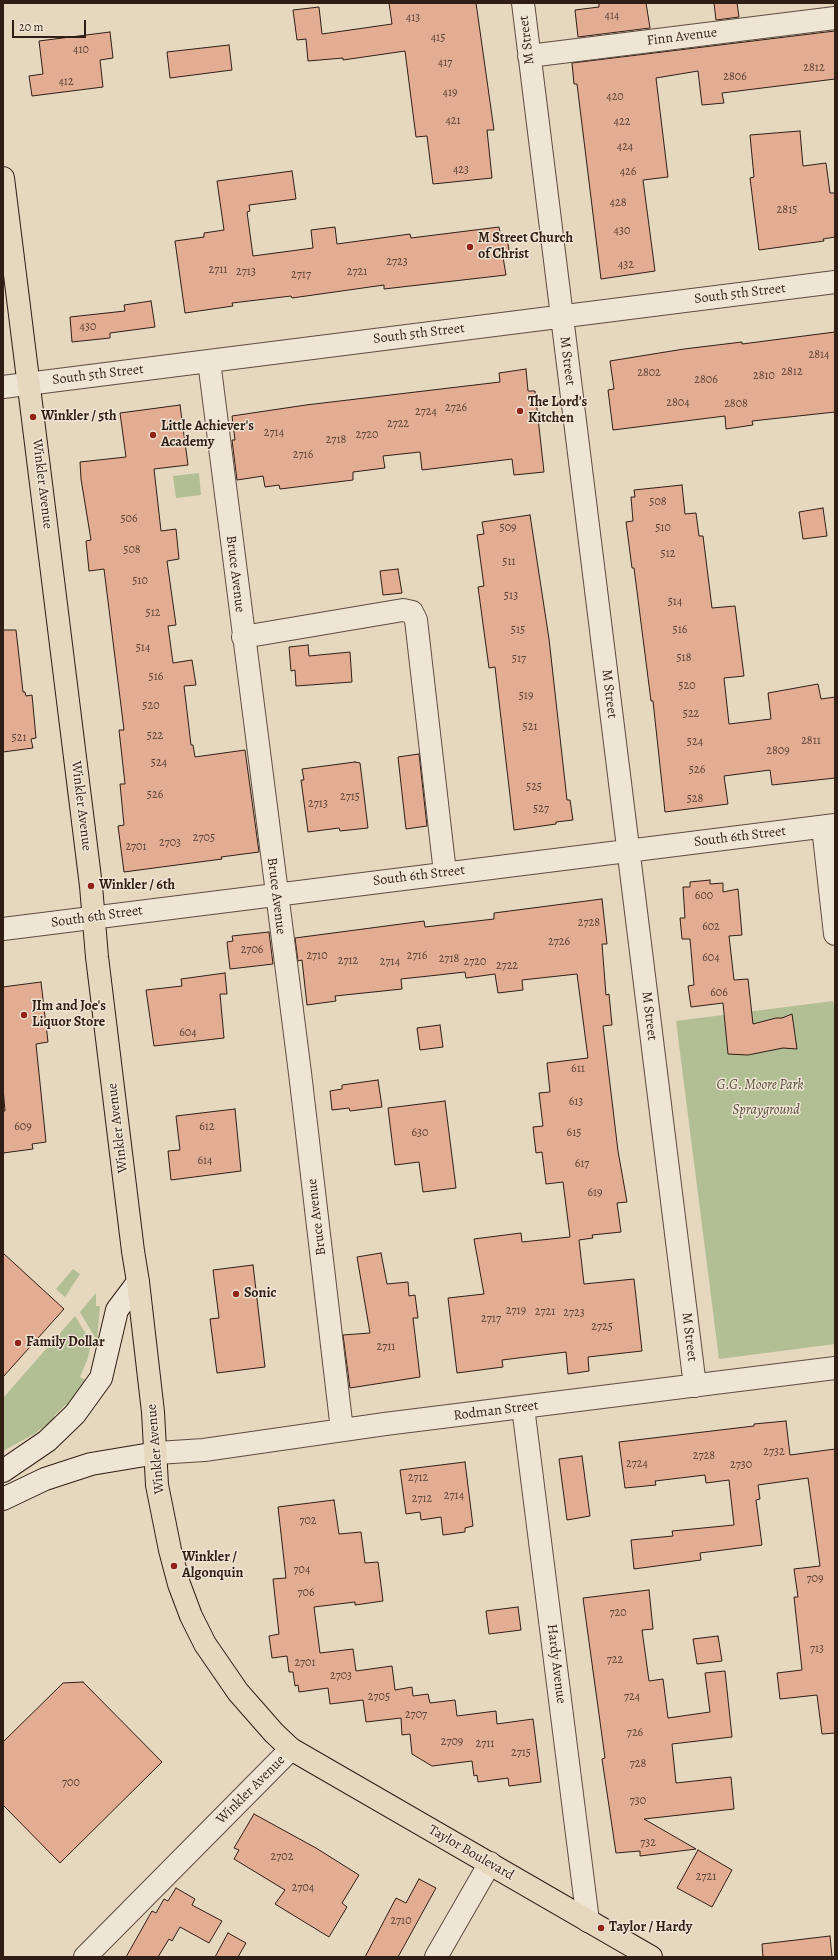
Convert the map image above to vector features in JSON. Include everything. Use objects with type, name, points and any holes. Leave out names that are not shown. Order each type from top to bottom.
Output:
[{"type":"main road","name":"Winkler Avenue","points":[[3,178],[95,917],[97,957],[138,1282],[157,1453],[157,1485],[165,1530],[180,1584],[191,1616],[205,1644],[238,1692],[274,1733],[291,1749]]},
{"type":"main road","name":"Taylor Boulevard","points":[[291,1749],[651,1957]]},
{"type":"street","name":"M Street","points":[[523,3],[695,1386]]},
{"type":"street","name":"Finn Avenue","points":[[529,56],[835,18]]},
{"type":"street","name":"South 5th Street","points":[[3,386],[29,384],[835,282]]},
{"type":"street","name":"Bruce Avenue","points":[[209,361],[243,637],[300,1073],[342,1430]]},
{"type":"street","points":[[243,637],[403,610],[412,612],[416,620],[444,873]]},
{"type":"street","name":"South 6th Street","points":[[3,929],[829,826]]},
{"type":"street","points":[[829,826],[835,934]]},
{"type":"street","points":[[3,1471],[47,1441],[75,1414],[101,1378],[117,1310],[138,1282]]},
{"type":"street","name":"Rodman Street","points":[[3,1499],[45,1479],[91,1464],[157,1453],[204,1450],[342,1430],[835,1368]]},
{"type":"street","name":"Hardy Avenue","points":[[523,1407],[588,1921]]},
{"type":"street","name":"Winkler Avenue","points":[[85,1957],[291,1749]]},
{"type":"street","points":[[436,1957],[490,1863]]},
{"type":"green space","points":[[199,473],[201,495],[176,498],[173,476]]},
{"type":"green space","name":"G.G. Moore Park","points":[[833,1001],[835,1016],[835,1344],[719,1359],[676,1021]]},
{"type":"green space","points":[[73,1269],[80,1274],[65,1297],[56,1289]]},
{"type":"green space","points":[[96,1293],[96,1306],[100,1306],[97,1341],[80,1312]]},
{"type":"green space","points":[[75,1316],[91,1342],[88,1358],[80,1377],[86,1380],[68,1407],[65,1405],[54,1416],[56,1419],[34,1434],[3,1451],[3,1398]]},
{"type":"building","points":[[389,3],[476,3],[494,130],[487,130],[492,178],[433,184],[427,136],[416,137],[405,51],[343,60],[343,58],[308,61],[306,39],[297,40],[293,10],[319,7],[322,34],[392,24]]},
{"type":"building","points":[[599,3],[646,3],[650,28],[578,37],[575,10],[599,7]]},
{"type":"building","points":[[714,3],[737,3],[739,17],[716,20]]},
{"type":"building","points":[[835,31],[835,79],[722,93],[724,103],[702,105],[698,71],[656,78],[668,177],[643,180],[655,271],[601,279],[577,84],[574,84],[572,63]]},
{"type":"building","points":[[110,32],[113,58],[100,60],[103,87],[32,96],[29,76],[43,74],[39,41]]},
{"type":"building","points":[[229,45],[232,70],[170,78],[167,52]]},
{"type":"building","points":[[800,131],[803,166],[826,163],[830,193],[835,193],[835,237],[823,239],[824,241],[759,250],[750,178],[754,177],[750,135]]},
{"type":"building","points":[[292,171],[296,199],[249,205],[250,211],[247,212],[253,256],[313,248],[311,230],[335,227],[337,244],[410,234],[411,238],[499,227],[501,238],[507,238],[510,256],[503,257],[506,275],[384,289],[384,285],[292,298],[291,296],[232,303],[233,306],[185,313],[175,241],[204,237],[204,233],[224,230],[217,181]]},
{"type":"building","points":[[151,301],[155,327],[110,333],[110,338],[72,342],[70,317],[125,311],[124,305]]},
{"type":"building","points":[[835,332],[835,412],[752,421],[753,425],[726,429],[725,416],[613,430],[608,390],[614,389],[610,361],[684,349],[742,342],[742,344]]},
{"type":"building","points":[[526,369],[528,391],[535,391],[544,472],[514,475],[512,459],[422,470],[420,452],[383,456],[385,468],[353,472],[353,480],[280,489],[279,485],[265,487],[263,476],[237,480],[232,440],[235,440],[232,416],[306,405],[500,382],[499,373]]},
{"type":"building","points":[[180,405],[188,465],[154,469],[161,531],[176,529],[179,559],[167,561],[176,625],[168,626],[173,663],[192,660],[196,685],[184,686],[191,745],[193,745],[195,757],[245,750],[259,852],[221,857],[222,859],[124,872],[118,826],[124,825],[120,784],[125,784],[119,730],[124,730],[104,569],[89,571],[86,541],[91,540],[81,479],[80,462],[126,457],[120,413]]},
{"type":"building","points":[[682,485],[685,514],[696,513],[699,536],[703,536],[712,608],[735,606],[744,676],[724,678],[729,724],[771,719],[768,693],[818,684],[821,699],[835,697],[835,778],[772,785],[770,770],[724,776],[728,804],[665,812],[653,701],[651,701],[634,568],[632,568],[626,522],[633,521],[631,497],[635,497],[634,490]]},
{"type":"building","points":[[823,508],[827,536],[803,539],[799,512]]},
{"type":"building","points":[[530,515],[549,639],[567,800],[570,800],[573,820],[514,830],[495,667],[489,668],[478,587],[484,586],[477,535],[484,534],[482,522]]},
{"type":"building","points":[[398,569],[402,593],[383,595],[380,571]]},
{"type":"building","points":[[3,630],[16,630],[23,692],[25,692],[26,696],[32,695],[36,738],[31,739],[33,748],[3,752]]},
{"type":"building","points":[[308,645],[309,656],[350,652],[352,682],[296,686],[295,670],[291,671],[289,647]]},
{"type":"building","points":[[419,754],[427,826],[406,829],[398,757]]},
{"type":"building","points":[[355,762],[360,763],[368,828],[340,831],[339,828],[308,832],[301,780],[304,780],[302,769]]},
{"type":"building","points":[[710,880],[710,884],[723,883],[723,892],[738,889],[742,935],[729,936],[734,980],[748,979],[753,1024],[776,1018],[782,1018],[792,1014],[797,1049],[783,1048],[748,1055],[728,1054],[723,1003],[691,1007],[688,986],[694,985],[690,939],[682,939],[680,918],[685,918],[683,887],[690,887],[690,882]]},
{"type":"building","points":[[602,899],[607,944],[602,944],[606,995],[609,994],[612,1025],[603,1026],[618,1151],[627,1202],[617,1203],[621,1232],[592,1235],[593,1238],[579,1240],[584,1284],[634,1279],[642,1351],[588,1357],[589,1371],[568,1374],[566,1352],[502,1360],[503,1367],[457,1373],[448,1298],[484,1294],[474,1239],[521,1233],[522,1242],[570,1237],[563,1182],[546,1184],[542,1152],[536,1153],[533,1127],[543,1126],[539,1093],[550,1092],[547,1063],[588,1058],[577,974],[522,980],[523,990],[498,993],[495,974],[466,978],[465,972],[401,979],[402,989],[335,996],[336,1001],[307,1005],[302,960],[298,961],[295,938],[424,921],[425,927],[494,919],[494,913]]},
{"type":"building","points":[[269,932],[273,964],[230,969],[227,942],[233,941],[232,936]]},
{"type":"building","points":[[225,973],[227,994],[220,994],[224,1038],[154,1046],[146,990],[182,986],[181,979]]},
{"type":"building","points":[[41,982],[48,1042],[36,1044],[46,1142],[32,1144],[33,1149],[3,1153],[3,1111],[5,1111],[3,1088],[3,987]]},
{"type":"building","points":[[440,1025],[443,1047],[420,1050],[417,1028]]},
{"type":"building","points":[[378,1080],[382,1107],[350,1111],[349,1108],[332,1110],[330,1091],[342,1089],[342,1085]]},
{"type":"building","points":[[445,1101],[456,1188],[423,1192],[419,1162],[395,1165],[388,1108]]},
{"type":"building","points":[[235,1109],[241,1171],[171,1180],[168,1151],[180,1150],[176,1116]]},
{"type":"building","name":"Family Dollar","points":[[3,1253],[64,1309],[3,1377]]},
{"type":"building","points":[[381,1253],[387,1284],[408,1282],[409,1296],[415,1295],[418,1318],[413,1318],[420,1377],[350,1388],[343,1335],[370,1333],[357,1257]]},
{"type":"building","name":"Sonic","points":[[253,1265],[265,1367],[217,1373],[210,1319],[219,1318],[213,1270]]},
{"type":"building","points":[[786,1421],[790,1455],[835,1449],[835,1733],[822,1734],[817,1695],[780,1699],[777,1673],[802,1670],[794,1597],[798,1597],[794,1569],[820,1566],[808,1478],[758,1485],[760,1499],[756,1500],[762,1545],[700,1553],[701,1560],[634,1569],[631,1540],[673,1536],[672,1531],[734,1525],[729,1480],[706,1483],[705,1475],[655,1481],[656,1485],[625,1488],[619,1442]]},
{"type":"building","points":[[582,1456],[590,1516],[567,1520],[559,1459]]},
{"type":"building","points":[[465,1462],[473,1526],[465,1528],[465,1532],[443,1535],[441,1517],[421,1520],[420,1512],[406,1514],[400,1470]]},
{"type":"building","points":[[334,1500],[339,1534],[361,1532],[365,1563],[378,1562],[383,1601],[355,1605],[355,1602],[314,1607],[320,1653],[353,1649],[356,1671],[392,1666],[395,1690],[412,1687],[413,1696],[428,1694],[430,1703],[455,1700],[457,1716],[496,1711],[497,1724],[533,1719],[541,1782],[509,1786],[508,1778],[478,1782],[477,1775],[474,1776],[472,1761],[432,1766],[412,1754],[410,1734],[402,1735],[401,1718],[366,1722],[363,1700],[330,1704],[328,1688],[299,1692],[298,1685],[295,1686],[293,1672],[289,1672],[287,1656],[272,1658],[269,1636],[279,1634],[273,1579],[286,1578],[278,1507]]},
{"type":"building","points":[[649,1590],[653,1629],[642,1630],[649,1681],[663,1679],[668,1718],[710,1712],[705,1673],[725,1671],[732,1737],[672,1744],[676,1783],[731,1777],[734,1809],[644,1819],[696,1849],[640,1856],[640,1851],[616,1853],[602,1759],[605,1758],[583,1598]]},
{"type":"building","points":[[518,1607],[521,1630],[489,1634],[486,1611]]},
{"type":"building","points":[[718,1636],[722,1661],[697,1664],[693,1639]]},
{"type":"building","points":[[83,1682],[162,1762],[60,1863],[3,1805],[3,1742],[63,1683]]},
{"type":"building","points":[[254,1814],[316,1848],[359,1875],[342,1903],[347,1907],[329,1937],[275,1904],[285,1890],[234,1859],[239,1850],[234,1848]]},
{"type":"building","points":[[698,1850],[732,1870],[712,1907],[677,1888]]},
{"type":"building","points":[[419,1879],[436,1888],[398,1957],[365,1957],[396,1898],[406,1903]]},
{"type":"building","points":[[176,1888],[195,1899],[192,1905],[222,1921],[209,1943],[180,1927],[172,1941],[169,1939],[158,1957],[126,1957],[152,1911],[156,1913],[164,1899],[168,1901]]},
{"type":"building","points":[[228,1933],[246,1943],[238,1957],[215,1957]]},
{"type":"building","points":[[830,1936],[832,1957],[763,1957],[762,1944]]},
{"type":"place","name":"M Street Church of Christ","points":[[470,247]]},
{"type":"place","name":"The Lord's Kitchen","points":[[520,411]]},
{"type":"place","name":"Winkler / 5th","points":[[33,417]]},
{"type":"place","name":"Little Achiever's Academy","points":[[153,435]]},
{"type":"place","name":"Winkler / 6th","points":[[91,886]]},
{"type":"place","name":"JIm and Joe's Liquor Store","points":[[24,1015]]},
{"type":"place","name":"Sonic","points":[[236,1294]]},
{"type":"place","name":"Family Dollar","points":[[18,1343]]},
{"type":"place","name":"Winkler / Algonquin","points":[[174,1566]]},
{"type":"place","name":"Taylor / Hardy","points":[[601,1928]]},
{"type":"park label","name":"Sprayground","points":[[766,1111]]}]
